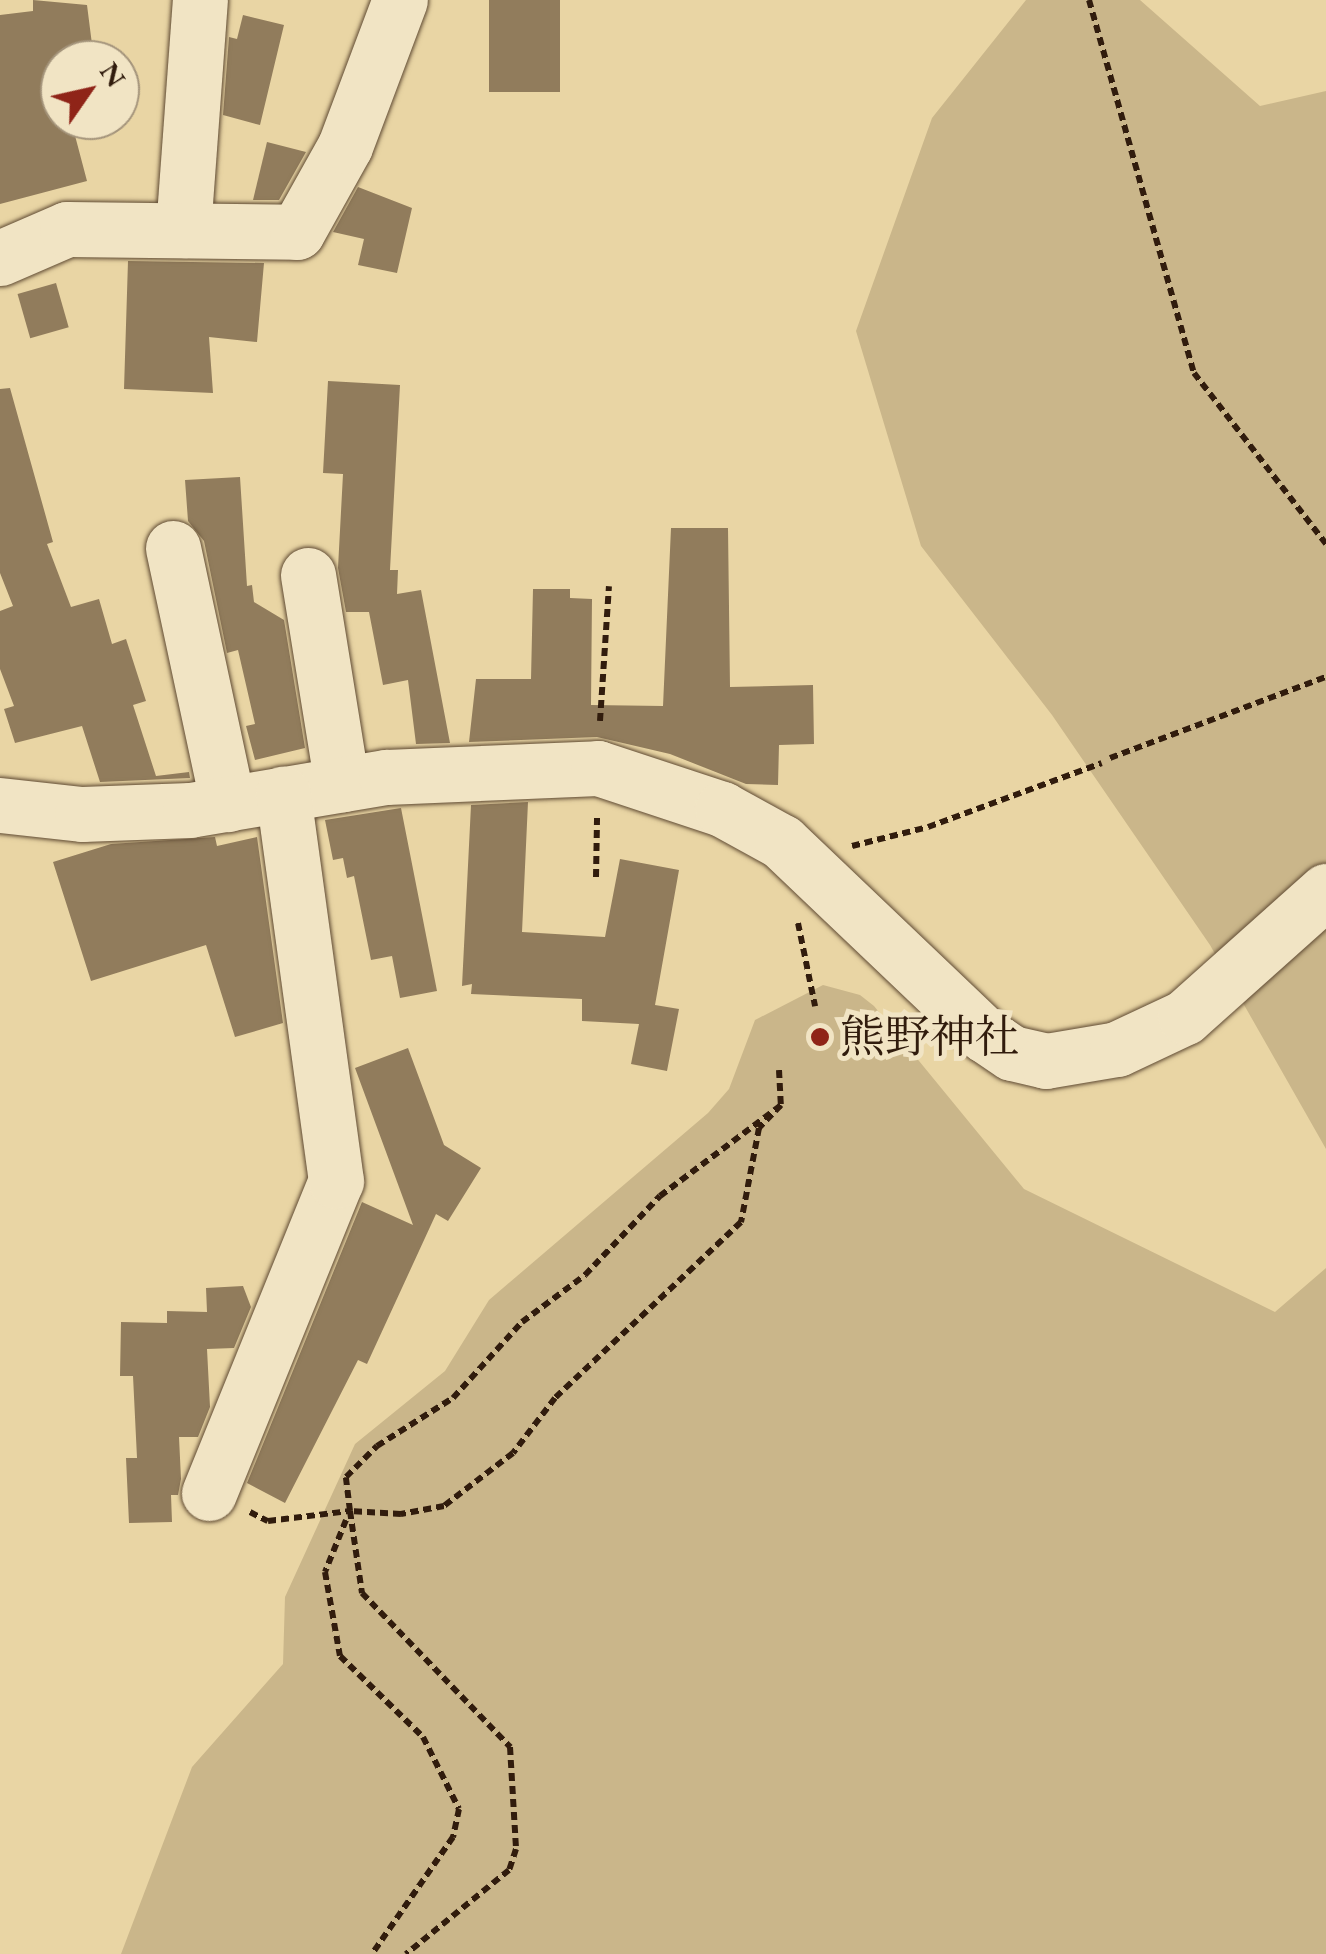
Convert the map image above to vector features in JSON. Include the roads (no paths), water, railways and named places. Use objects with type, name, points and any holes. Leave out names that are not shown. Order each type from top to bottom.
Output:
[{"type":"street","points":[[182,230],[200,0]]},
{"type":"street","points":[[0,258],[67,229],[297,232],[346,146],[400,0]]},
{"type":"street","points":[[173,548],[228,804]]},
{"type":"street","points":[[308,576],[342,784]]},
{"type":"street","points":[[0,805],[82,814],[228,804],[342,784],[509,767],[598,768],[722,808],[799,854],[985,1035],[1012,1052],[1046,1061],[1117,1049],[1185,1016],[1326,891]]},
{"type":"street","points":[[209,1493],[336,1180],[283,794]]},
{"type":"place","name":"熊野神社","points":[[820,1037]]}]
